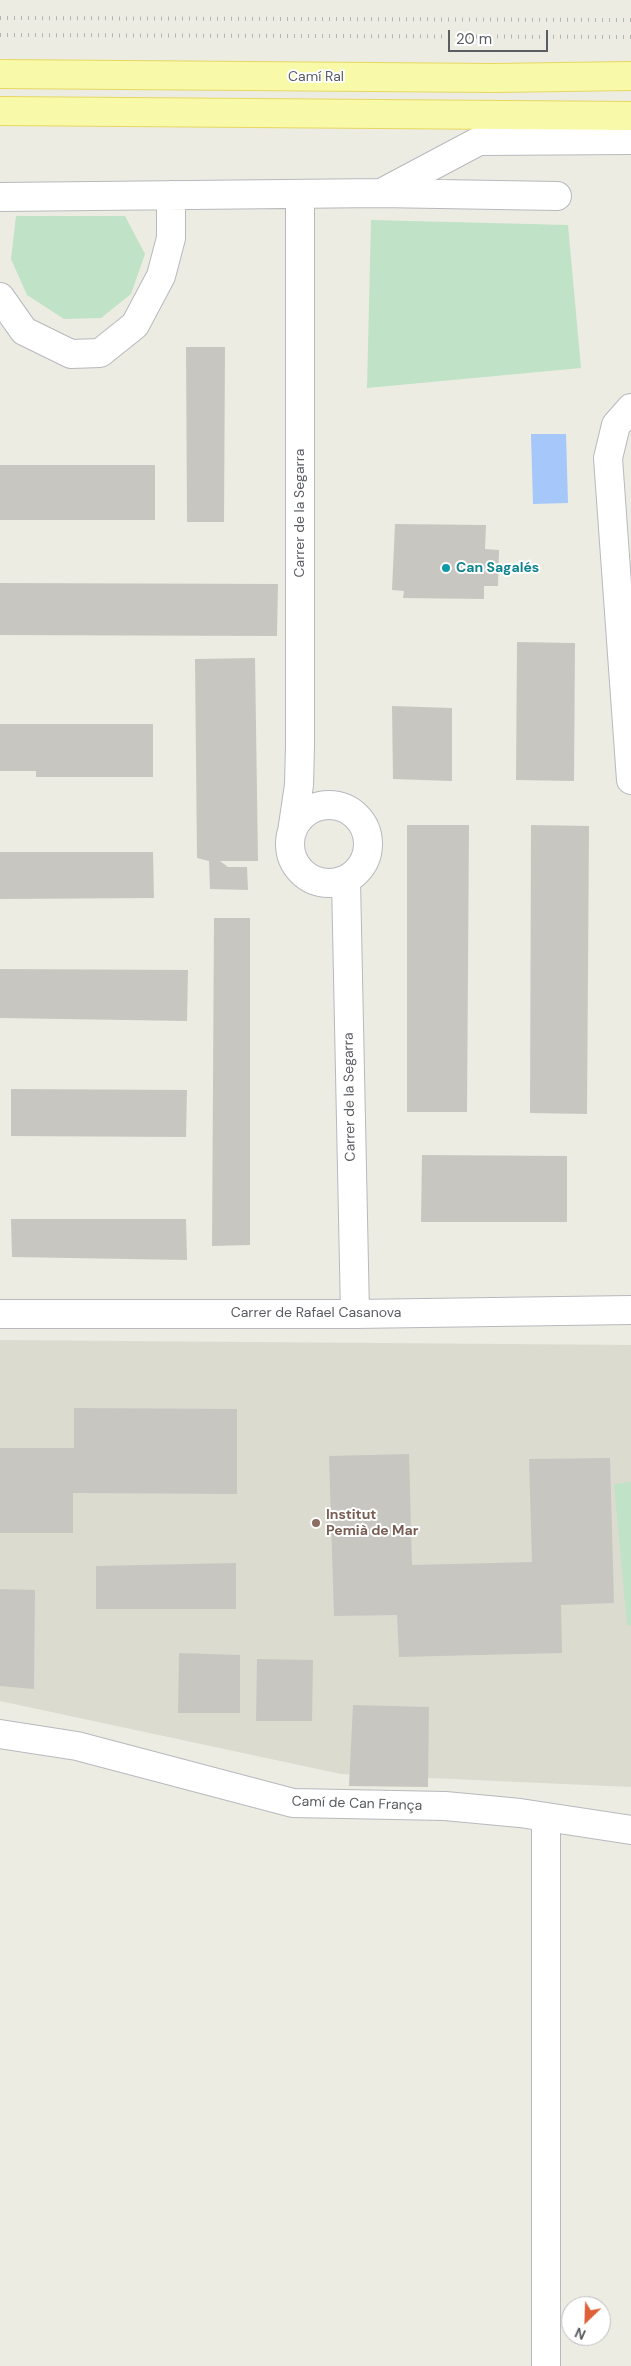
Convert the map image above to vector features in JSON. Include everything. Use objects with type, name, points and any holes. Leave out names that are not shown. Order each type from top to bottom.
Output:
[{"type":"main road","name":"Camí Ral","points":[[0,74],[484,78],[631,76]]},
{"type":"main road","points":[[0,111],[631,116]]},
{"type":"street","points":[[380,194],[479,141],[631,140]]},
{"type":"street","points":[[0,197],[300,194],[557,196]]},
{"type":"street","name":"Carrer de la Segarra","points":[[300,194],[300,746],[299,785],[290,848],[300,871],[321,883],[346,880],[355,1314]]},
{"type":"street","points":[[0,296],[24,331],[71,354],[100,354],[135,325],[161,276],[171,238],[171,195]]},
{"type":"street","points":[[631,408],[616,425],[608,458],[631,780]]},
{"type":"street","points":[[292,832],[299,819],[311,809],[326,806],[341,808],[355,815],[364,828],[368,843],[366,858],[358,871],[346,880]]},
{"type":"street","name":"Carrer de Rafael Casanova","points":[[0,1314],[355,1314],[631,1310]]},
{"type":"street","name":"Camí de Can França","points":[[0,1734],[77,1746],[292,1803],[445,1806],[546,1817],[631,1830]]},
{"type":"street","points":[[546,1817],[546,2366]]},
{"type":"shaded area","name":"Institut Pemià de Mar","points":[[0,1340],[631,1345],[631,1787],[341,1774],[0,1701]]},
{"type":"green space","points":[[16,216],[125,216],[145,254],[131,294],[101,318],[64,319],[27,295],[11,259]]},
{"type":"green space","points":[[371,220],[568,225],[581,368],[367,388]]},
{"type":"green space","points":[[631,1482],[631,1626],[627,1625],[614,1484]]},
{"type":"water","points":[[531,434],[566,434],[568,503],[533,504]]},
{"type":"building","points":[[186,347],[225,347],[224,522],[187,522]]},
{"type":"building","points":[[0,465],[155,465],[155,520],[0,520]]},
{"type":"building","name":"Can Sagalés","points":[[395,524],[486,525],[485,549],[499,550],[498,586],[484,586],[484,599],[403,598],[404,591],[392,590]]},
{"type":"building","points":[[0,583],[278,584],[277,636],[0,635]]},
{"type":"building","points":[[517,642],[575,643],[574,781],[516,780]]},
{"type":"building","points":[[255,658],[258,861],[220,861],[228,867],[247,867],[248,890],[210,889],[209,861],[197,858],[195,659]]},
{"type":"building","points":[[392,706],[452,708],[452,781],[393,779]]},
{"type":"building","points":[[0,724],[153,724],[153,777],[36,777],[36,771],[0,771]]},
{"type":"building","points":[[407,825],[469,825],[467,1112],[407,1112]]},
{"type":"building","points":[[531,825],[589,826],[587,1114],[530,1113]]},
{"type":"building","points":[[0,852],[153,852],[154,898],[0,899]]},
{"type":"building","points":[[214,918],[250,918],[250,1245],[212,1246]]},
{"type":"building","points":[[0,969],[188,970],[187,1021],[0,1018]]},
{"type":"building","points":[[11,1089],[187,1090],[186,1137],[11,1136]]},
{"type":"building","points":[[422,1155],[567,1156],[567,1222],[421,1222]]},
{"type":"building","points":[[11,1219],[186,1219],[187,1260],[12,1257]]},
{"type":"building","points":[[74,1408],[237,1409],[237,1494],[73,1493],[73,1533],[0,1533],[0,1448],[74,1448]]},
{"type":"building","points":[[409,1454],[412,1565],[532,1562],[529,1459],[610,1458],[614,1603],[561,1605],[562,1653],[399,1657],[397,1615],[334,1616],[329,1456]]},
{"type":"building","points":[[236,1563],[236,1609],[96,1609],[96,1566]]},
{"type":"building","points":[[0,1589],[35,1590],[34,1689],[0,1686]]},
{"type":"building","points":[[179,1653],[240,1655],[240,1713],[178,1713]]},
{"type":"building","points":[[257,1659],[313,1660],[312,1721],[256,1721]]},
{"type":"building","points":[[353,1705],[429,1707],[428,1787],[349,1786]]},
{"type":"railway","points":[[0,18],[631,20]]},
{"type":"railway","points":[[0,35],[631,37]]},
{"type":"place","name":"Can Sagalés","points":[[446,568]]},
{"type":"place","name":"Institut Pemià de Mar","points":[[316,1523]]}]
